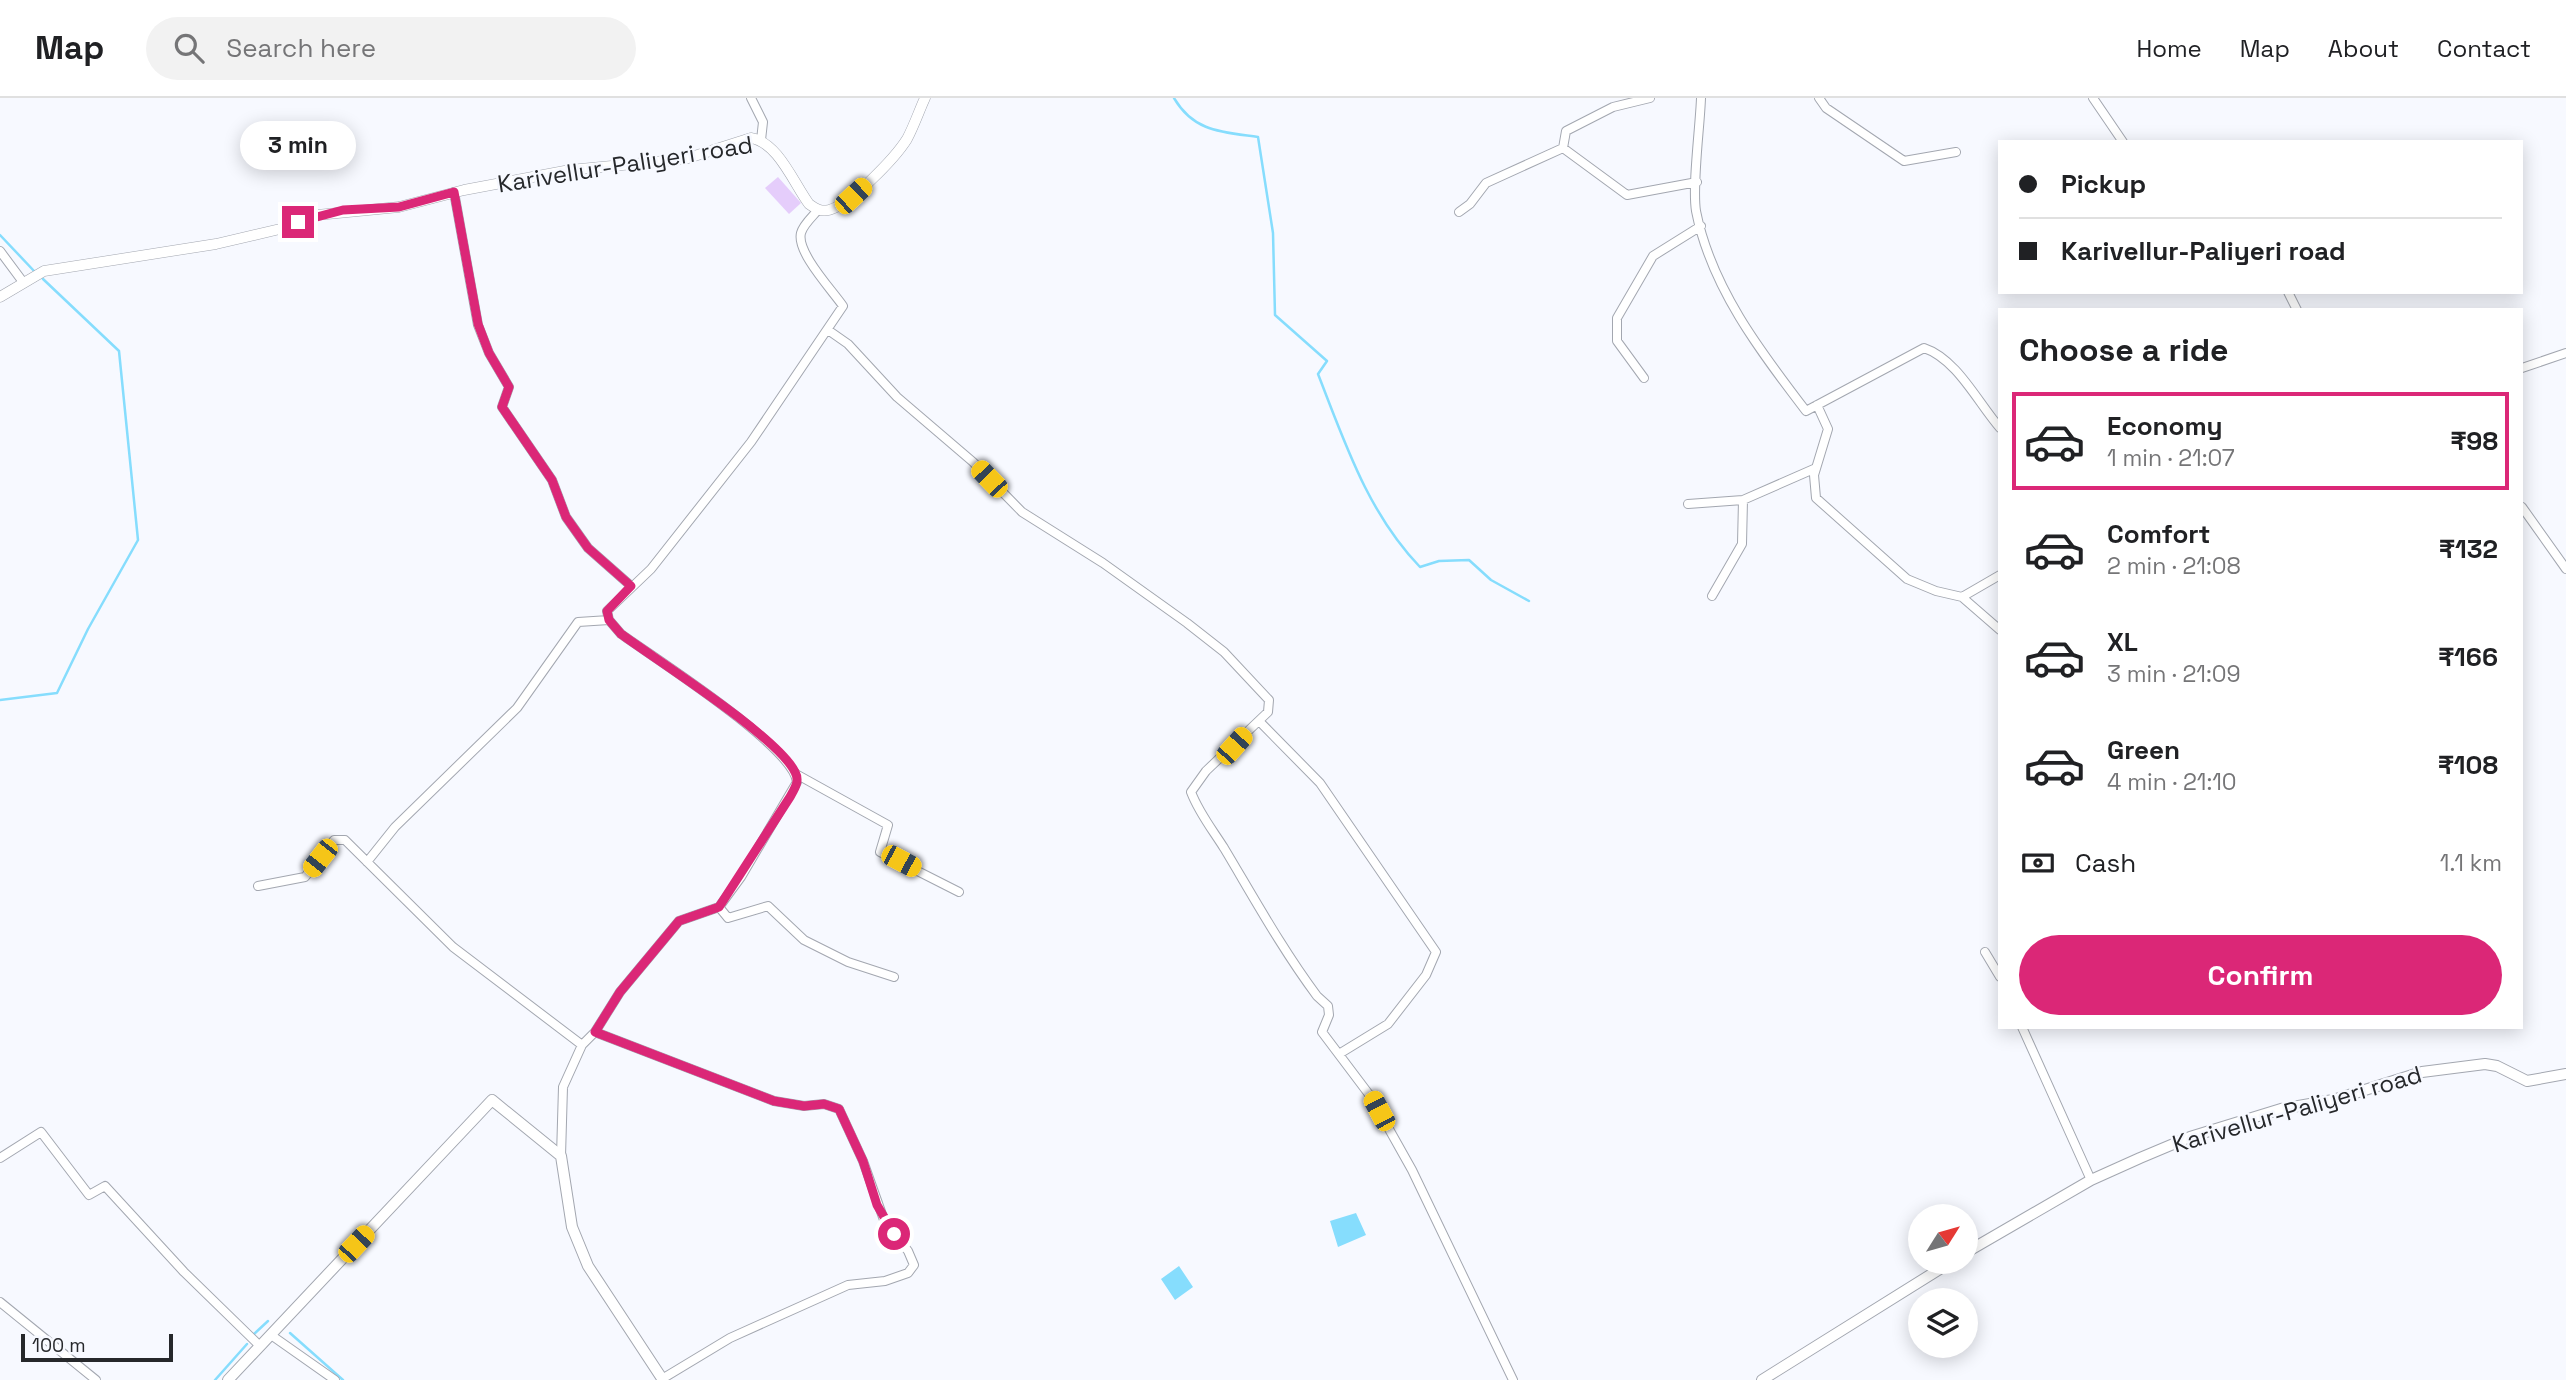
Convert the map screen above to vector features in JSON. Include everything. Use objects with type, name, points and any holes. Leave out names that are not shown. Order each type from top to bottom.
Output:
[{"type":"main road","name":"Karivellur-Paliyeri road","points":[[1978,1245],[2091,1180],[2190,1137],[2281,1109],[2333,1100],[2422,1072],[2485,1064],[2497,1066],[2527,1081],[2566,1074]]},
{"type":"main road","points":[[228,1380],[492,1100],[561,1156],[572,1227],[588,1266],[663,1379]]},
{"type":"main road","points":[[1762,1380],[1932,1274]]},
{"type":"street","points":[[751,98],[763,122],[761,140]]},
{"type":"street","points":[[561,1156],[563,1087],[582,1045],[595,1032],[620,992],[679,921],[719,907],[797,782],[789,761],[762,735],[621,634],[609,620],[607,611],[651,569],[751,442],[843,306],[805,253],[800,239],[801,230],[818,210],[834,208],[880,170],[906,140],[925,98]]},
{"type":"street","points":[[1563,148],[1566,131],[1613,107],[1650,98]]},
{"type":"street","points":[[1701,98],[1696,209],[1721,288],[1806,411],[1924,348],[1935,352],[1963,380],[1998,425]]},
{"type":"street","points":[[1819,98],[1826,108],[1904,161],[1956,152]]},
{"type":"street","points":[[2093,98],[2122,140]]},
{"type":"street","name":"Karivellur-Paliyeri road","points":[[0,297],[44,271],[216,244],[280,229],[317,215],[399,207],[454,192],[570,170],[685,159],[751,138],[761,140],[772,150],[809,204],[818,210]]},
{"type":"street","points":[[1563,148],[1627,195],[1697,182]]},
{"type":"street","points":[[1459,212],[1470,204],[1486,183],[1563,148]]},
{"type":"street","points":[[454,192],[478,324],[489,353],[509,387],[502,407],[552,480],[566,517],[588,548],[631,586]]},
{"type":"street","points":[[1644,378],[1617,341],[1617,318],[1653,256],[1702,226]]},
{"type":"street","points":[[0,251],[23,282]]},
{"type":"street","points":[[828,330],[848,344],[897,397],[972,462],[1022,512],[1103,563],[1224,652],[1269,700],[1268,712],[1206,771],[1191,792],[1265,921],[1317,996],[1328,1006],[1329,1015],[1322,1032],[1371,1097],[1412,1170],[1461,1275],[1491,1329],[1513,1380]]},
{"type":"street","points":[[2523,368],[2566,353]]},
{"type":"street","points":[[1818,405],[1828,429],[1816,468],[1816,498],[1907,579],[1936,591],[1962,597],[1998,628]]},
{"type":"street","points":[[1688,505],[1743,500],[1816,468]]},
{"type":"street","points":[[1712,596],[1742,544],[1743,500]]},
{"type":"street","points":[[2523,508],[2566,569]]},
{"type":"street","points":[[1962,597],[1998,576]]},
{"type":"street","points":[[367,862],[395,827],[517,708],[578,622],[609,620]]},
{"type":"street","points":[[1259,721],[1321,783],[1436,952],[1426,975],[1388,1024],[1339,1054]]},
{"type":"street","points":[[796,774],[888,825],[880,852],[959,892]]},
{"type":"street","points":[[258,886],[305,877],[334,840],[345,840],[453,947],[582,1045]]},
{"type":"street","points":[[719,907],[728,918],[768,906],[775,909],[804,940],[848,962],[894,977]]},
{"type":"street","points":[[1985,952],[1998,974]]},
{"type":"street","points":[[2023,1029],[2091,1180]]},
{"type":"street","points":[[595,1032],[774,1101],[804,1106],[824,1104],[839,1109],[863,1161],[884,1220],[908,1251],[914,1265],[908,1273],[885,1281],[848,1285],[730,1338],[663,1379]]},
{"type":"street","points":[[0,1158],[41,1132],[89,1195],[104,1186],[184,1272],[260,1346]]},
{"type":"street","points":[[0,1302],[96,1380]]},
{"type":"street","points":[[271,1335],[335,1380]]},
{"type":"shaded area","points":[[778,177],[801,203],[789,214],[765,188]]},
{"type":"water","points":[[1356,1213],[1366,1235],[1338,1247],[1330,1221]]},
{"type":"water","points":[[1179,1266],[1193,1287],[1175,1300],[1161,1279]]},
{"type":"waterway","points":[[1174,98],[1190,118],[1200,124],[1221,131],[1258,137],[1273,233],[1275,315],[1327,361],[1318,374],[1360,476],[1386,524],[1420,567],[1439,561],[1469,560],[1491,580],[1529,601]]},
{"type":"waterway","points":[[0,235],[35,272]]},
{"type":"waterway","points":[[0,700],[57,693],[88,629],[138,540],[119,351],[43,279]]},
{"type":"waterway","points":[[254,1334],[268,1321]]},
{"type":"waterway","points":[[290,1333],[343,1380]]},
{"type":"waterway","points":[[215,1380],[247,1344]]},
{"type":"route","points":[[298,222],[343,210],[399,207],[454,192],[478,324],[489,353],[509,387],[503,397],[502,407],[538,457],[552,480],[566,517],[588,548],[631,586],[607,611],[609,620],[621,634],[762,735],[789,761],[796,774],[797,782],[790,797],[741,877],[719,907],[679,921],[620,992],[595,1032],[774,1101],[804,1106],[824,1104],[839,1109],[863,1161],[877,1205],[894,1234]]}]
